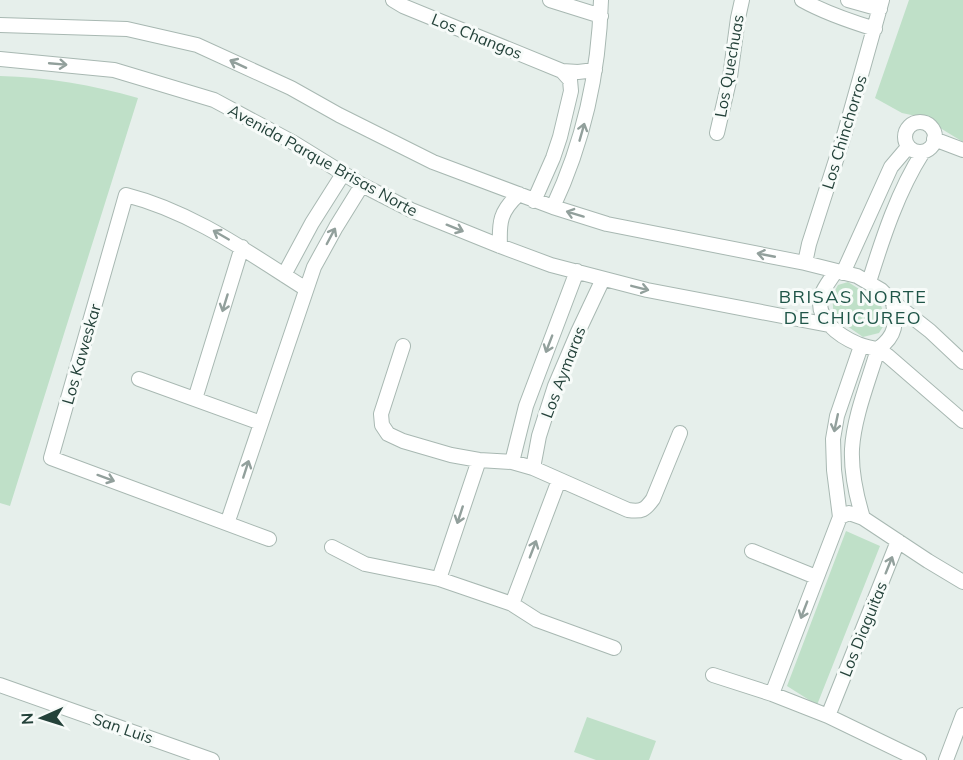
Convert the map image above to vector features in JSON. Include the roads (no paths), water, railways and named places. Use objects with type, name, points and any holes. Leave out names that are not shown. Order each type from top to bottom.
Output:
[{"type":"street","name":"Los Changos","points":[[393,0],[562,71],[596,70]]},
{"type":"street","points":[[550,0],[601,16]]},
{"type":"street","points":[[553,207],[579,145],[589,106],[596,70],[602,0]]},
{"type":"street","name":"Los Quechuas","points":[[717,133],[730,77],[742,0]]},
{"type":"street","points":[[802,0],[839,17],[874,28]]},
{"type":"street","points":[[848,0],[881,4]]},
{"type":"street","name":"Los Chinchorros","points":[[805,263],[881,4]]},
{"type":"street","points":[[0,25],[127,29],[197,45],[291,88],[360,126],[433,162],[534,201],[607,224],[805,263],[857,276],[881,290],[963,362]]},
{"type":"street","name":"Avenida Parque Brisas Norte","points":[[0,59],[114,70],[214,100],[294,142],[343,174],[411,210],[551,265],[647,290],[829,325],[861,346],[878,349],[908,372],[963,421]]},
{"type":"street","points":[[534,201],[553,158],[571,91],[570,80],[562,71]]},
{"type":"street","points":[[869,282],[880,246],[909,174],[923,152],[931,147],[934,139],[930,126],[921,122],[908,128],[905,138],[908,147],[915,152],[923,152]]},
{"type":"street","points":[[934,139],[963,150]]},
{"type":"street","points":[[829,325],[822,317],[821,297],[839,272],[891,167],[908,147]]},
{"type":"street","points":[[284,275],[343,174]]},
{"type":"street","points":[[224,521],[228,520],[230,515],[314,267],[362,185]]},
{"type":"street","points":[[500,246],[499,231],[504,211],[519,194]]},
{"type":"street","name":"Los Kaweskar","points":[[270,539],[51,458],[126,195],[145,200],[203,225],[242,247],[306,289]]},
{"type":"street","points":[[195,399],[242,247]]},
{"type":"street","name":"Los Aymaras","points":[[512,462],[526,406],[577,272]]},
{"type":"street","name":"Los Aymaras","points":[[533,468],[539,436],[555,386],[603,279]]},
{"type":"street","points":[[862,518],[852,470],[852,447],[857,420],[878,349],[894,333],[896,318],[893,302]]},
{"type":"street","points":[[403,346],[381,414],[382,425],[388,434],[403,441],[444,453],[479,460],[512,462],[533,468],[628,510],[638,511],[646,508],[653,499],[680,433]]},
{"type":"street","points":[[772,694],[840,517],[833,439],[837,417],[861,346]]},
{"type":"street","points":[[139,379],[261,423]]},
{"type":"street","points":[[439,579],[479,460]]},
{"type":"street","points":[[512,604],[560,480]]},
{"type":"street","points":[[840,517],[849,513],[862,518],[963,582]]},
{"type":"street","name":"Los Diaguitas","points":[[828,716],[898,542]]},
{"type":"street","points":[[332,548],[365,564],[439,579],[512,604],[537,620],[614,648]]},
{"type":"street","points":[[752,551],[816,577]]},
{"type":"street","points":[[713,675],[772,694],[828,716],[919,760]]},
{"type":"street","name":"San Luis","points":[[0,685],[212,760]]},
{"type":"street","points":[[945,760],[963,715]]},
{"type":"district","name":"BRISAS NORTE DE CHICUREO","points":[[853,307]]}]
